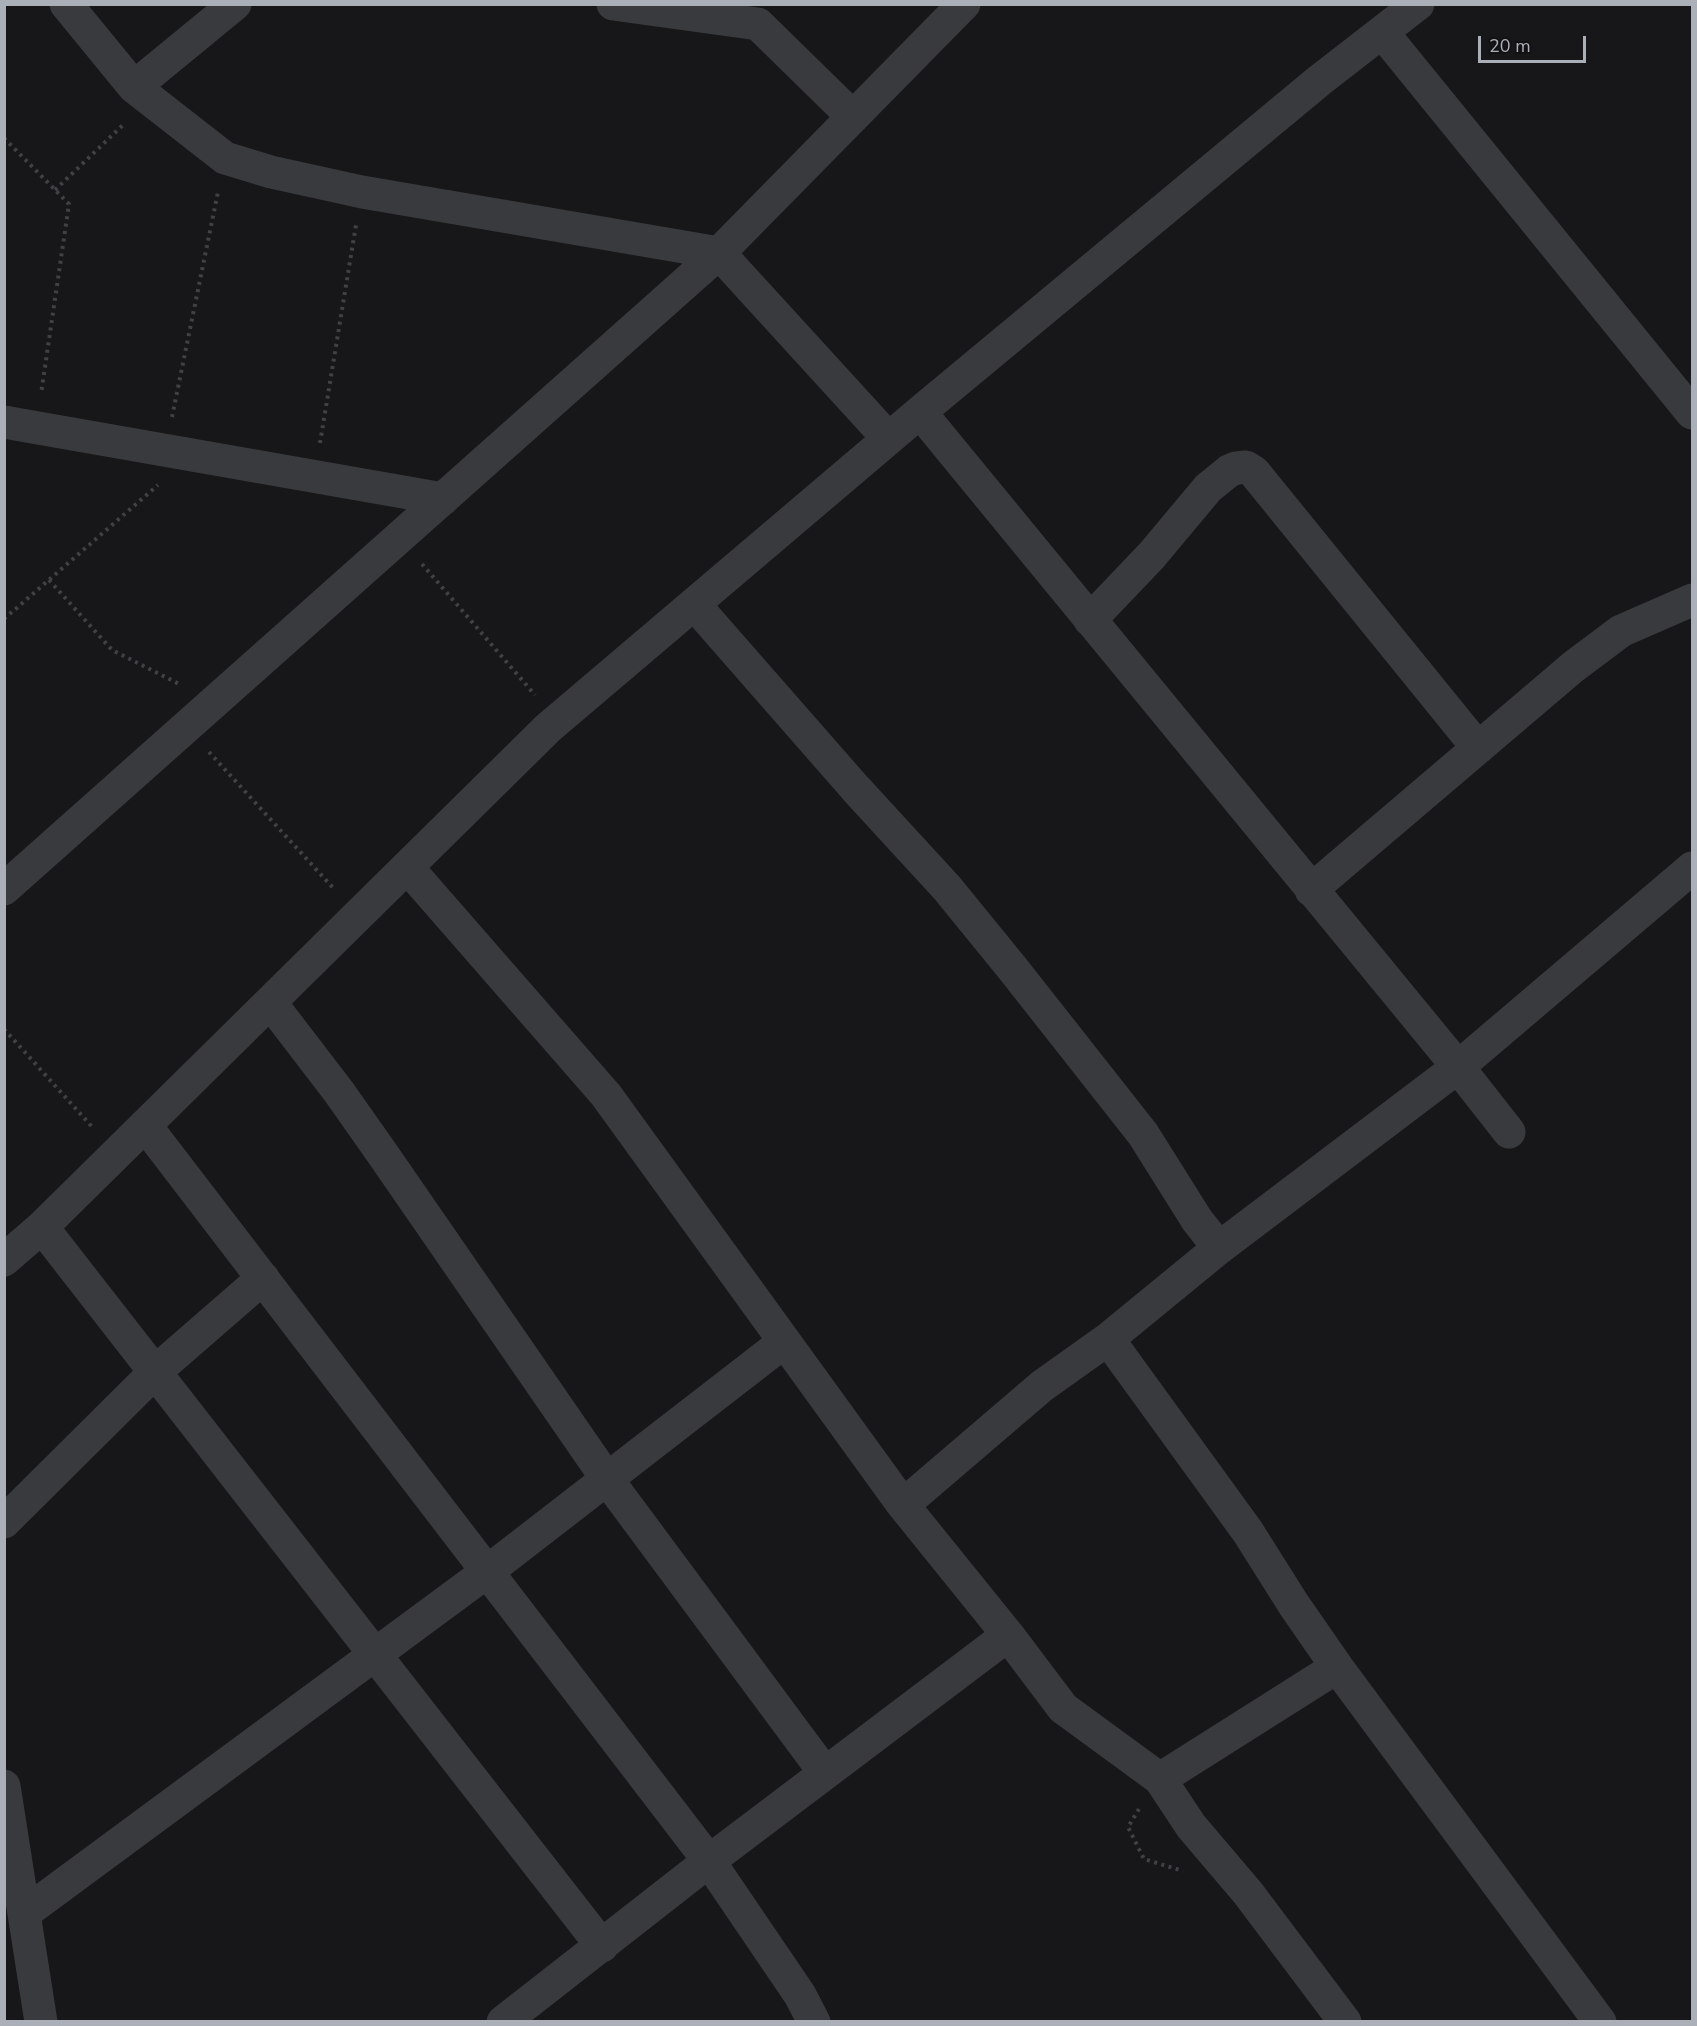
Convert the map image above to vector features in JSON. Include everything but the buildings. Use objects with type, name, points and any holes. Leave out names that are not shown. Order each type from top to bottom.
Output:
[{"type":"street","points":[[66,4],[142,93],[225,159],[271,172],[362,192],[720,253],[888,438]]},
{"type":"street","points":[[142,93],[235,4]]},
{"type":"street","points":[[613,4],[750,14],[853,117]]},
{"type":"street","points":[[4,889],[720,253],[964,4]]},
{"type":"street","points":[[4,1260],[42,1227],[556,720],[888,438],[1320,80],[1418,4]]},
{"type":"street","points":[[1382,32],[1692,413]]},
{"type":"street","points":[[920,412],[1509,1132]]},
{"type":"street","points":[[4,422],[443,499]]},
{"type":"street","points":[[1090,620],[1152,555],[1208,488],[1229,471],[1246,467],[1254,472],[1478,748]]},
{"type":"street","points":[[1311,890],[1573,667],[1622,631],[1692,600]]},
{"type":"street","points":[[694,604],[856,789],[947,888],[1143,1134],[1197,1220],[1219,1248]]},
{"type":"street","points":[[407,867],[606,1095],[903,1505],[1008,1635],[1062,1708],[1160,1779],[1191,1826],[1248,1893],[1345,2022]]},
{"type":"street","points":[[903,1505],[1042,1386],[1108,1339],[1219,1248],[1458,1067],[1692,867]]},
{"type":"street","points":[[270,1002],[365,1128],[607,1479],[825,1773]]},
{"type":"street","points":[[145,1125],[709,1861],[800,1995],[814,2022]]},
{"type":"street","points":[[42,1227],[602,1946]]},
{"type":"street","points":[[4,1522],[155,1372],[263,1278]]},
{"type":"street","points":[[1108,1339],[1248,1532],[1337,1667],[1600,2022]]},
{"type":"street","points":[[26,1912],[488,1571],[784,1342]]},
{"type":"street","points":[[503,2022],[709,1861],[1008,1635]]},
{"type":"street","points":[[1160,1779],[1337,1667]]},
{"type":"street","points":[[4,1786],[26,1912],[41,2022]]},
{"type":"path","points":[[55,190],[142,93]]},
{"type":"path","points":[[4,138],[69,204],[36,428]]},
{"type":"path","points":[[4,618],[49,580],[179,452],[225,159]]},
{"type":"path","points":[[315,476],[362,192]]},
{"type":"path","points":[[399,537],[556,720]]},
{"type":"path","points":[[49,580],[112,650],[214,702]]},
{"type":"path","points":[[186,727],[357,915]]},
{"type":"path","points":[[4,1029],[116,1154]]}]
